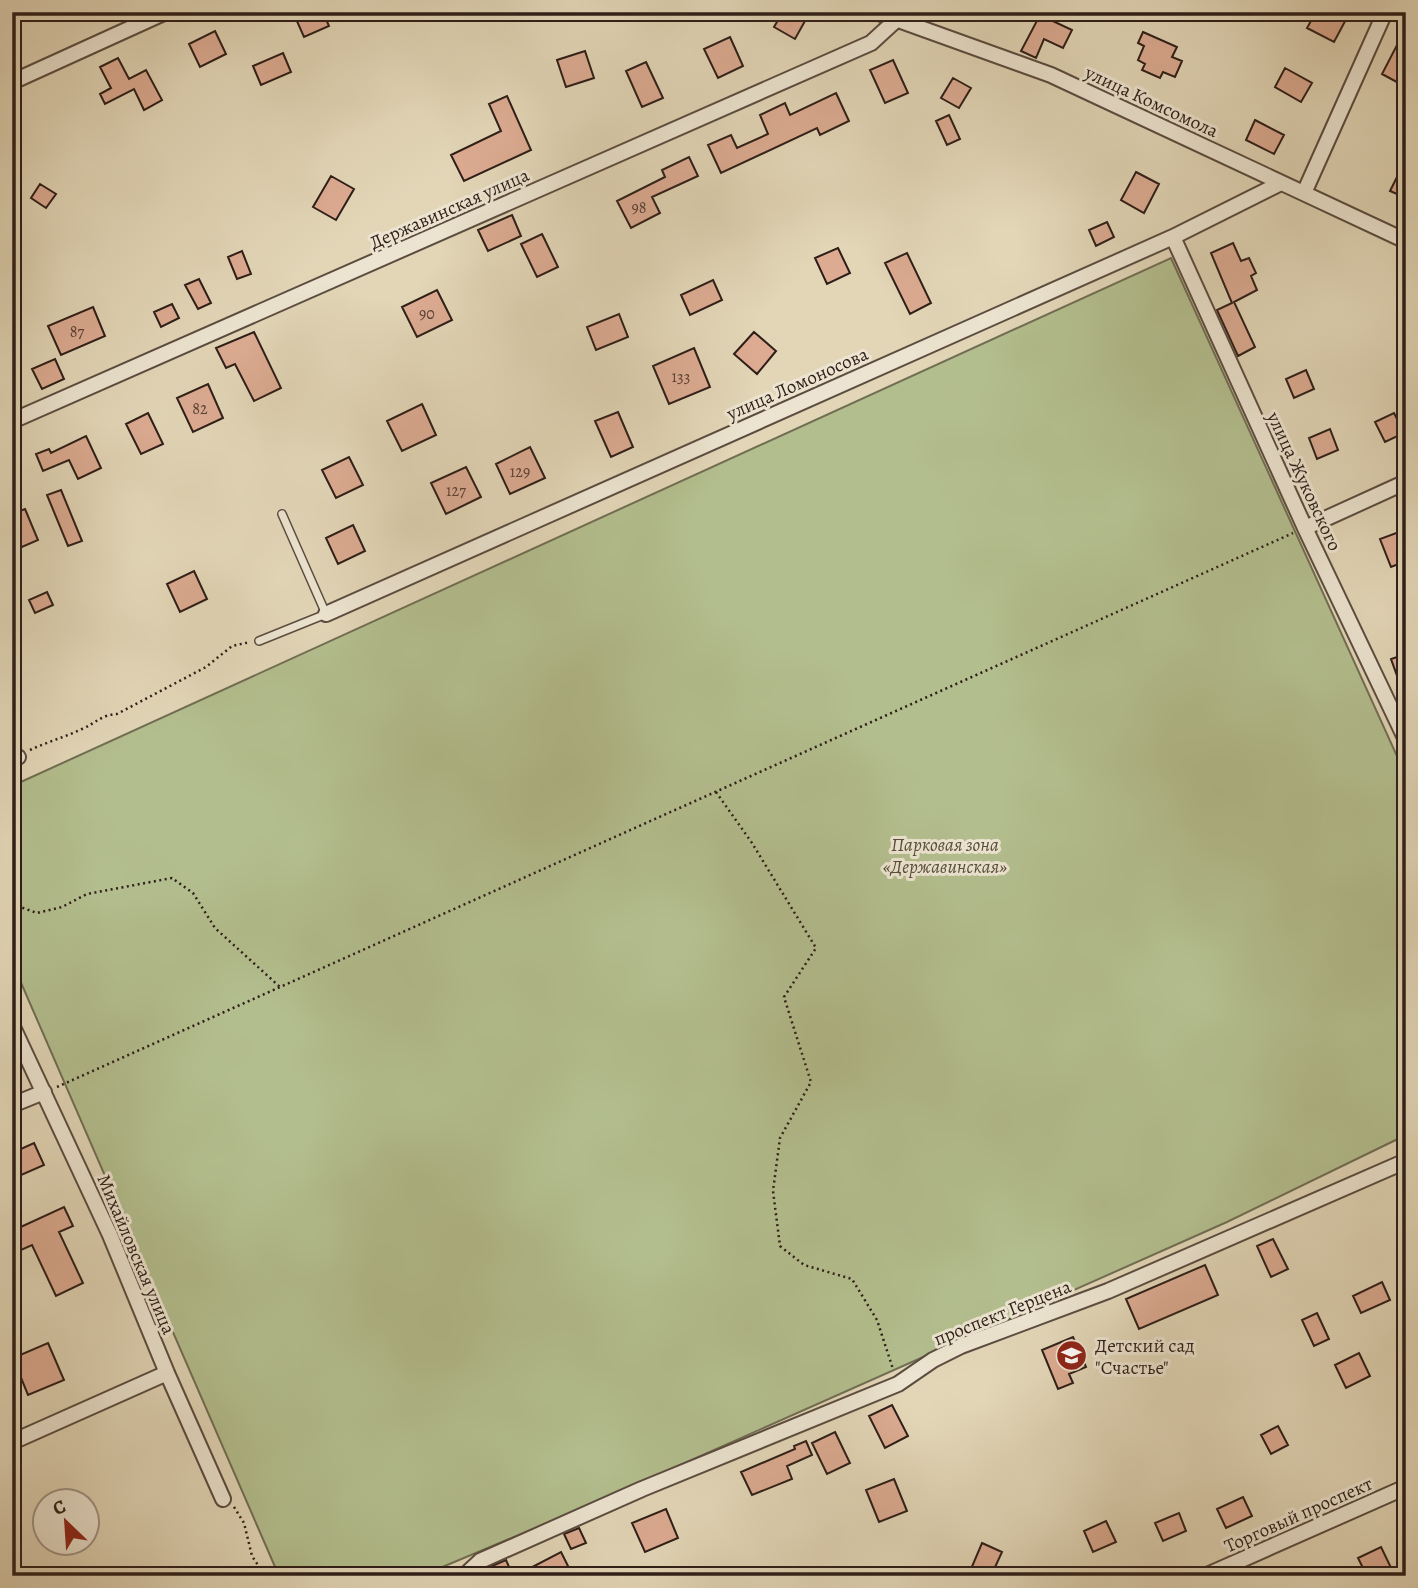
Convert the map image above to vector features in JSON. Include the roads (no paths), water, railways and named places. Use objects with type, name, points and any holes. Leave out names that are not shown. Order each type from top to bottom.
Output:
[{"type":"street","points":[[12,82],[166,12]]},
{"type":"street","name":"улица Комсомола","points":[[876,12],[1051,75],[1406,241]]},
{"type":"street","points":[[1304,193],[1385,12]]},
{"type":"street","points":[[1395,12],[1406,17]]},
{"type":"street","name":"Державинская улица","points":[[12,421],[871,43],[895,21]]},
{"type":"street","name":"улица Ломоносова","points":[[326,614],[1172,237],[1282,183]]},
{"type":"street","name":"улица Жуковского","points":[[1172,237],[1305,528],[1406,740]]},
{"type":"street","points":[[1305,528],[1406,482]]},
{"type":"street","name":"Михайловская улица","points":[[12,1025],[110,1235],[223,1499]]},
{"type":"street","points":[[12,1105],[44,1092]]},
{"type":"street","name":"проспект Герцена","points":[[464,1576],[480,1561],[642,1489],[898,1384],[933,1360],[961,1346],[1108,1291],[1406,1161]]},
{"type":"street","points":[[12,1442],[167,1373]]},
{"type":"street","name":"Торговый проспект","points":[[1205,1576],[1406,1487]]},
{"type":"lane","points":[[259,641],[326,614],[282,514]]},
{"type":"place","name":"Детский сад \"Счастье\"","points":[[1072,1356]]},
{"type":"park label","name":"Парковая зона «Державинская»","points":[[945,855]]}]
